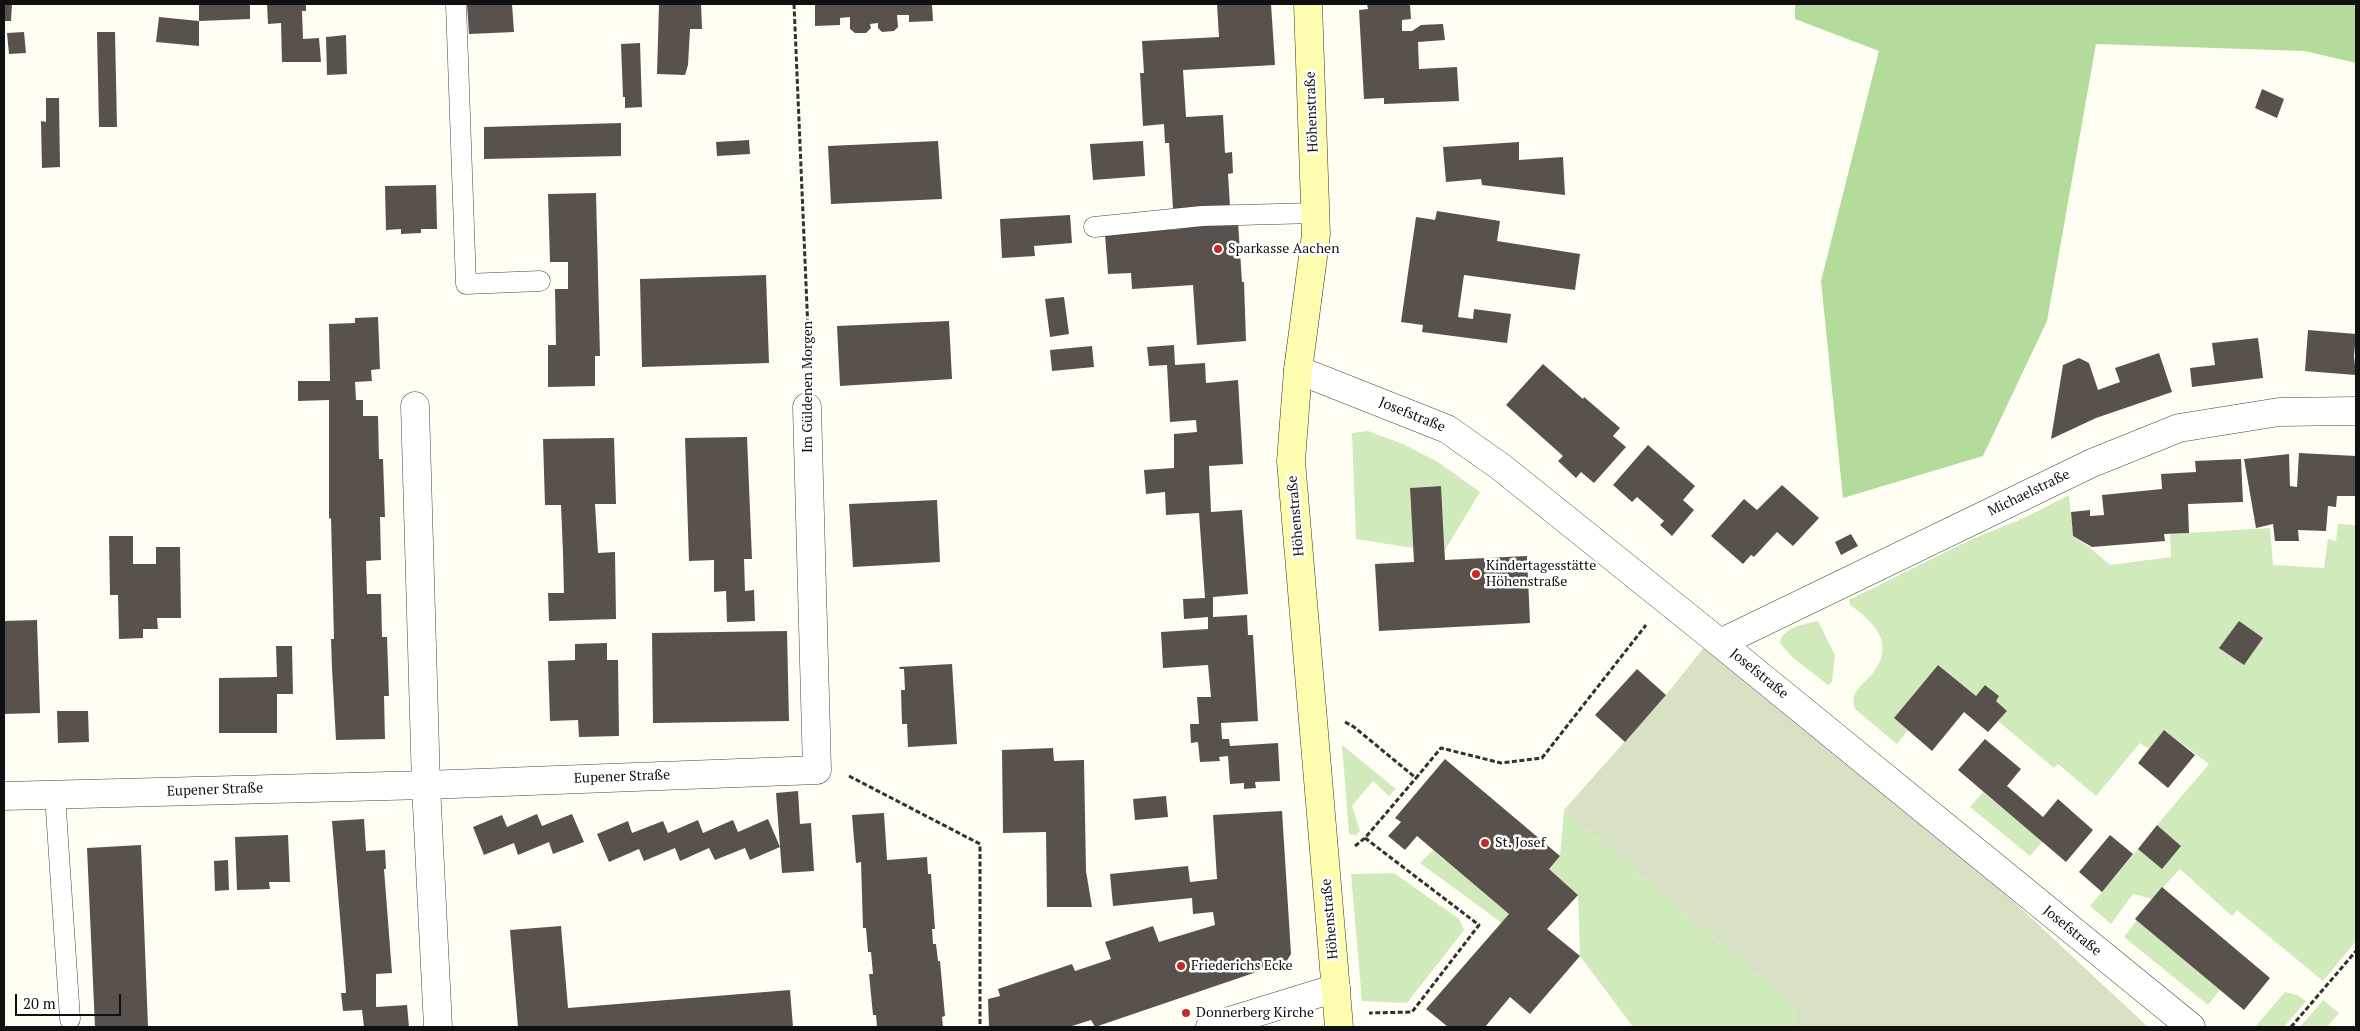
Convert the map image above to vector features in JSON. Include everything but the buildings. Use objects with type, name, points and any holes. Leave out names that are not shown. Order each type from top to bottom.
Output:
[{"type":"street","name":"Höhenstraße","points":[[1308,4],[1316,234],[1298,370],[1291,461],[1337,1009]]},
{"type":"street","name":"Josefstraße","points":[[1298,370],[1447,429],[1501,466],[2190,1027]]},
{"type":"street","points":[[416,406],[426,785],[438,1027]]},
{"type":"street","name":"Im Güldenen Morgen","points":[[807,407],[817,770]]},
{"type":"street","name":"Michaelstraße","points":[[1720,643],[2092,462],[2179,428],[2279,412],[2356,411]]},
{"type":"street","name":"Eupener Straße","points":[[4,796],[426,785],[817,770]]},
{"type":"street","points":[[1210,1027],[1337,1009]]},
{"type":"lane","points":[[456,4],[466,284],[540,281]]},
{"type":"lane","points":[[1094,227],[1202,216],[1315,214]]},
{"type":"lane","points":[[55,795],[70,1019]]},
{"type":"path","name":"Im Güldenen Morgen","points":[[794,4],[810,382],[807,407]]},
{"type":"path","points":[[1326,870],[1366,838],[1441,748],[1501,763],[1542,758],[1650,620]]},
{"type":"path","points":[[1312,707],[1354,727],[1416,778]]},
{"type":"path","points":[[817,770],[844,774],[980,844],[980,1027]]},
{"type":"path","points":[[1337,1009],[1412,1012],[1479,925],[1366,838]]},
{"type":"path","points":[[2291,1027],[2356,951]]},
{"type":"green space","points":[[1795,4],[2356,4],[2356,63],[2305,51],[2096,44],[2047,321],[1983,456],[1843,498],[1821,281],[1879,51],[1795,19]]},
{"type":"green space","points":[[1368,431],[1403,444],[1438,462],[1480,492],[1445,550],[1441,486],[1410,488],[1413,548],[1356,539],[1352,433]]},
{"type":"green space","points":[[2069,495],[2073,536],[2110,565],[2171,557],[2170,534],[2270,528],[2273,565],[2324,568],[2328,539],[2336,541],[2338,524],[2356,525],[2356,941],[2323,981],[2237,910],[2232,916],[2180,869],[2152,899],[2133,894],[2111,924],[2090,906],[2138,849],[2162,868],[2181,846],[2157,825],[2209,764],[2164,730],[2149,749],[2140,743],[2096,796],[2058,764],[2054,768],[1998,721],[2007,711],[1996,701],[1999,696],[1986,685],[1976,696],[1938,665],[1894,718],[1908,730],[1897,744],[1855,709],[1855,694],[1879,663],[1882,644],[1874,627],[1850,605],[1849,600],[1972,539],[2024,518]]},
{"type":"green space","points":[[1818,621],[1835,655],[1832,682],[1828,685],[1792,657],[1780,643],[1785,633],[1789,630]]},
{"type":"green space","points":[[1706,645],[1984,874],[2148,1027],[1796,1027],[1794,1006],[1564,810],[1666,695]]},
{"type":"green space","points":[[1342,745],[1396,789],[1389,796],[1373,781],[1352,806],[1360,831],[1356,835],[1349,834]]},
{"type":"green space","points":[[1983,792],[2043,841],[2030,856],[1970,807]]},
{"type":"green space","points":[[1564,810],[1794,1006],[1796,1027],[1633,1027],[1580,956],[1578,895],[1549,869],[1560,856]]},
{"type":"green space","points":[[1433,850],[1509,914],[1502,923],[1420,863]]},
{"type":"green space","points":[[1394,873],[1459,919],[1464,930],[1407,1003],[1362,1001],[1351,874]]},
{"type":"green space","points":[[2137,920],[2220,990],[2208,1005],[2124,937]]},
{"type":"green space","points":[[2285,992],[2297,995],[2306,1001],[2284,1027],[2255,1027]]},
{"type":"green space","points":[[2323,1000],[2339,1013],[2327,1027],[2300,1027]]},
{"type":"place","name":"Sparkasse Aachen","points":[[1218,249]]},
{"type":"place","name":"Kindertagesstätte Höhenstraße","points":[[1476,574]]},
{"type":"place","name":"St. Josef","points":[[1485,843]]},
{"type":"place","name":"Friederichs Ecke","points":[[1181,966]]},
{"type":"place","name":"Donnerberg Kirche","points":[[1186,1013]]}]
